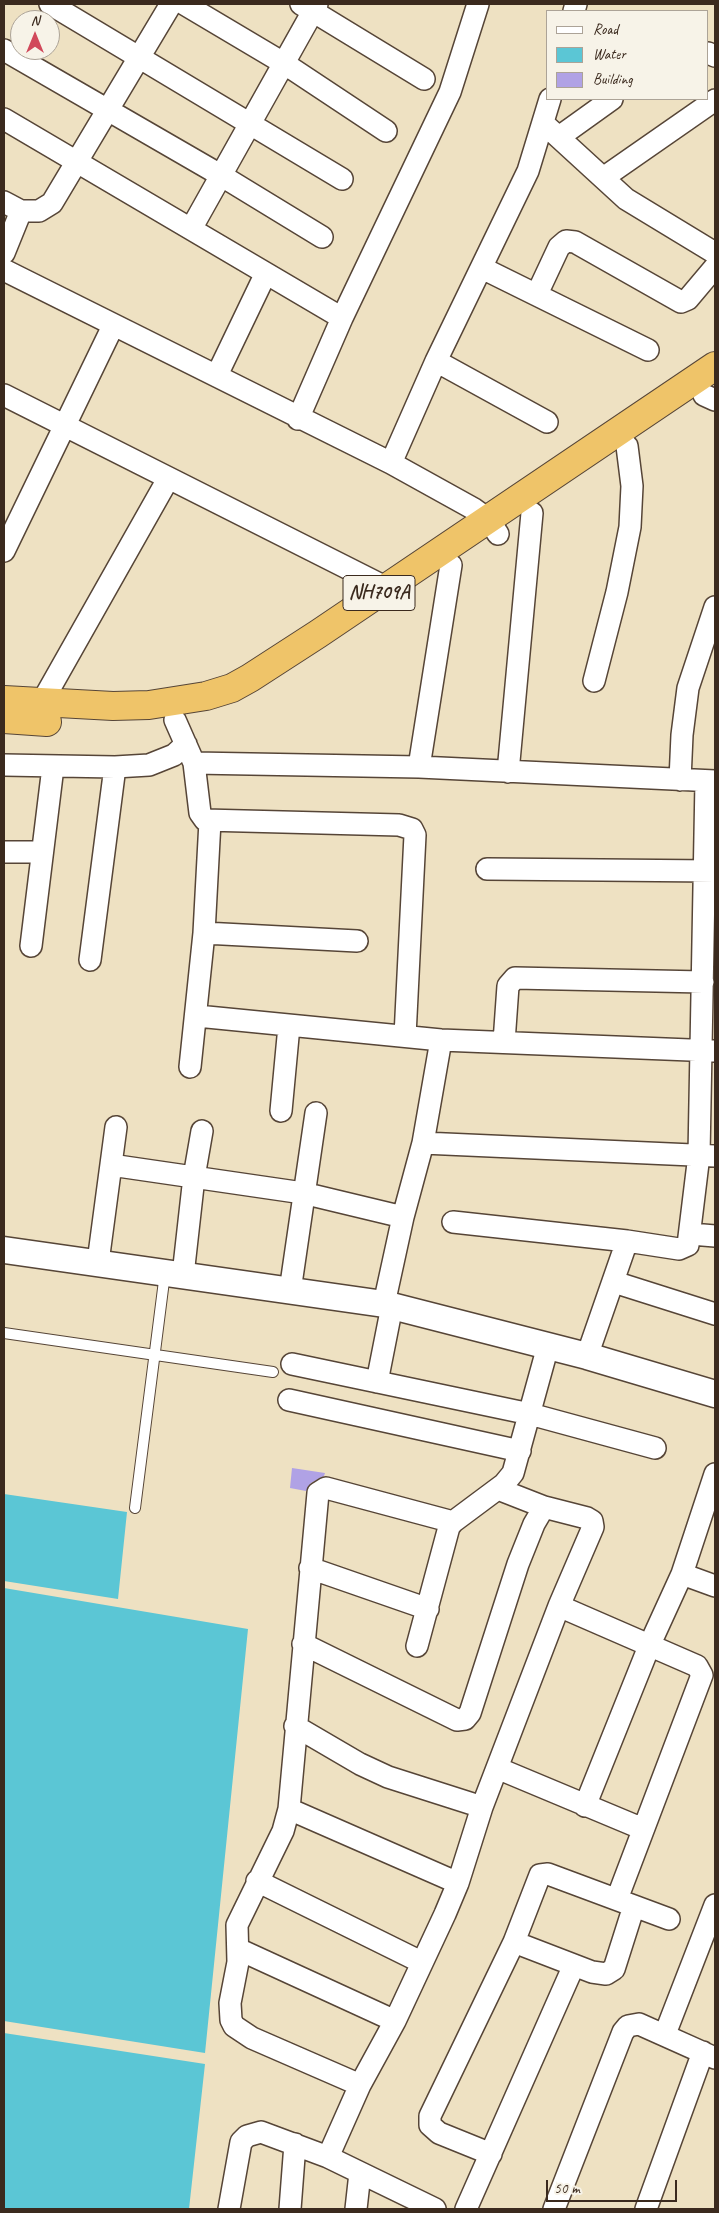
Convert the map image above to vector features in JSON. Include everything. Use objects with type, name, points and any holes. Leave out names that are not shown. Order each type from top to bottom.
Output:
[{"type":"highway","name":"NH709A","points":[[4,700],[112,706],[149,705],[206,696],[232,688],[387,588],[493,527],[715,366]]},
{"type":"highway","name":"NH709A","points":[[4,720],[112,724],[174,720],[210,714],[238,705],[260,694],[451,565],[493,527],[532,513],[628,446],[712,394]]},
{"type":"street","points":[[50,4],[137,57],[252,123],[342,179]]},
{"type":"street","points":[[4,253],[13,206],[39,210],[47,207],[77,162],[137,57],[171,4]]},
{"type":"street","points":[[184,4],[285,64],[386,131]]},
{"type":"street","points":[[298,419],[342,318],[450,92],[474,5]]},
{"type":"street","points":[[192,229],[285,64],[311,6],[424,79]]},
{"type":"street","points":[[4,50],[222,176],[322,237]]},
{"type":"street","points":[[391,463],[436,361],[528,171],[550,100]]},
{"type":"street","points":[[559,138],[611,100]]},
{"type":"street","points":[[603,178],[715,100]]},
{"type":"street","points":[[4,119],[342,318]]},
{"type":"street","points":[[543,123],[603,178],[648,214],[715,253]]},
{"type":"street","points":[[537,294],[559,247],[566,241],[575,242],[681,302],[688,300],[715,267]]},
{"type":"street","points":[[482,268],[648,350]]},
{"type":"street","points":[[4,270],[113,326],[217,375],[298,419],[391,463],[474,509],[493,527]]},
{"type":"street","points":[[217,375],[265,274]]},
{"type":"street","points":[[4,551],[113,326]]},
{"type":"street","points":[[436,361],[547,422]]},
{"type":"street","points":[[4,395],[387,588]]},
{"type":"street","points":[[594,680],[617,592],[630,527],[632,486],[628,446]]},
{"type":"street","points":[[42,702],[168,479]]},
{"type":"street","points":[[508,772],[532,513]]},
{"type":"street","points":[[419,768],[451,565]]},
{"type":"street","points":[[680,780],[682,735],[688,688],[715,607]]},
{"type":"street","points":[[174,720],[190,753],[200,813],[202,817],[210,821],[400,826],[412,829],[415,835],[405,1036]]},
{"type":"street","points":[[4,765],[115,768],[149,766],[174,755],[190,753],[419,768],[711,781],[710,871],[703,982],[709,1051],[707,1156],[687,1247],[679,1249],[627,1241],[453,1222]]},
{"type":"street","points":[[31,946],[53,767]]},
{"type":"street","points":[[90,960],[115,768]]},
{"type":"street","points":[[190,1067],[204,933],[210,821]]},
{"type":"street","points":[[4,852],[42,852]]},
{"type":"street","points":[[487,869],[710,871]]},
{"type":"street","points":[[204,933],[357,941]]},
{"type":"street","points":[[504,1042],[508,986],[515,978],[703,982]]},
{"type":"street","points":[[196,1016],[441,1040],[709,1051]]},
{"type":"street","points":[[280,1111],[289,1026]]},
{"type":"street","points":[[377,1382],[403,1217],[423,1143],[441,1040]]},
{"type":"street","points":[[290,1291],[316,1113]]},
{"type":"street","points":[[98,1262],[116,1126]]},
{"type":"street","points":[[174,1274],[202,1132]]},
{"type":"street","points":[[423,1143],[707,1156]]},
{"type":"street","points":[[111,1164],[303,1193],[403,1217]]},
{"type":"street","points":[[691,1234],[715,1236]]},
{"type":"street","points":[[587,1356],[627,1241]]},
{"type":"street","points":[[4,1250],[98,1262],[388,1306],[587,1356],[715,1394]]},
{"type":"street","points":[[614,1282],[715,1314]]},
{"type":"street","points":[[417,1646],[447,1534],[453,1522],[498,1489],[511,1477],[520,1451],[548,1346]]},
{"type":"street","points":[[282,1368],[377,1382],[530,1414],[655,1448]]},
{"type":"street","points":[[289,1400],[520,1451]]},
{"type":"street","points":[[586,1806],[650,1644],[682,1574],[715,1474]]},
{"type":"street","points":[[360,2086],[252,2038],[234,2026],[231,2020],[230,2003],[238,1962],[236,1926],[256,1882],[283,1831],[289,1809],[318,1492],[322,1488],[326,1488],[453,1522]]},
{"type":"street","points":[[328,2157],[360,2086],[395,2021],[458,1883],[482,1807],[559,1606],[593,1527],[592,1521],[587,1518],[544,1507],[498,1489]]},
{"type":"street","points":[[303,1644],[457,1720],[465,1720],[470,1713],[518,1564],[534,1524],[544,1507]]},
{"type":"street","points":[[310,1568],[428,1609]]},
{"type":"street","points":[[682,1574],[715,1586]]},
{"type":"street","points":[[514,1942],[592,1972],[606,1974],[611,1972],[643,1829],[702,1675],[697,1666],[559,1606]]},
{"type":"street","points":[[296,1726],[360,1764],[388,1777],[482,1807]]},
{"type":"street","points":[[497,1768],[643,1829]]},
{"type":"street","points":[[289,1809],[458,1883]]},
{"type":"street","points":[[491,2154],[439,2133],[432,2128],[429,2122],[430,2116],[514,1942],[537,1881],[542,1874],[669,1919]]},
{"type":"street","points":[[256,1882],[421,1962]]},
{"type":"street","points":[[665,2034],[715,1906]]},
{"type":"street","points":[[238,1949],[395,2021]]},
{"type":"street","points":[[466,2209],[574,1966]]},
{"type":"street","points":[[554,2209],[623,2032],[628,2026],[639,2024],[709,2055],[646,2209]]},
{"type":"street","points":[[229,2209],[238,2150],[247,2136],[261,2132],[328,2157],[435,2209]]},
{"type":"street","points":[[290,2209],[295,2144]]},
{"type":"street","points":[[356,2209],[360,2173]]},
{"type":"lane","points":[[135,1508],[154,1355],[174,1274]]},
{"type":"lane","points":[[4,1333],[154,1355],[282,1368]]},
{"type":"water","points":[[4,1494],[127,1512],[118,1599],[4,1581]]},
{"type":"water","points":[[4,1588],[248,1629],[205,2053],[4,2021]]},
{"type":"water","points":[[4,2033],[205,2064],[189,2209],[4,2209]]},
{"type":"building","points":[[292,1468],[325,1473],[324,1476],[311,1483],[306,1491],[290,1488]]}]
